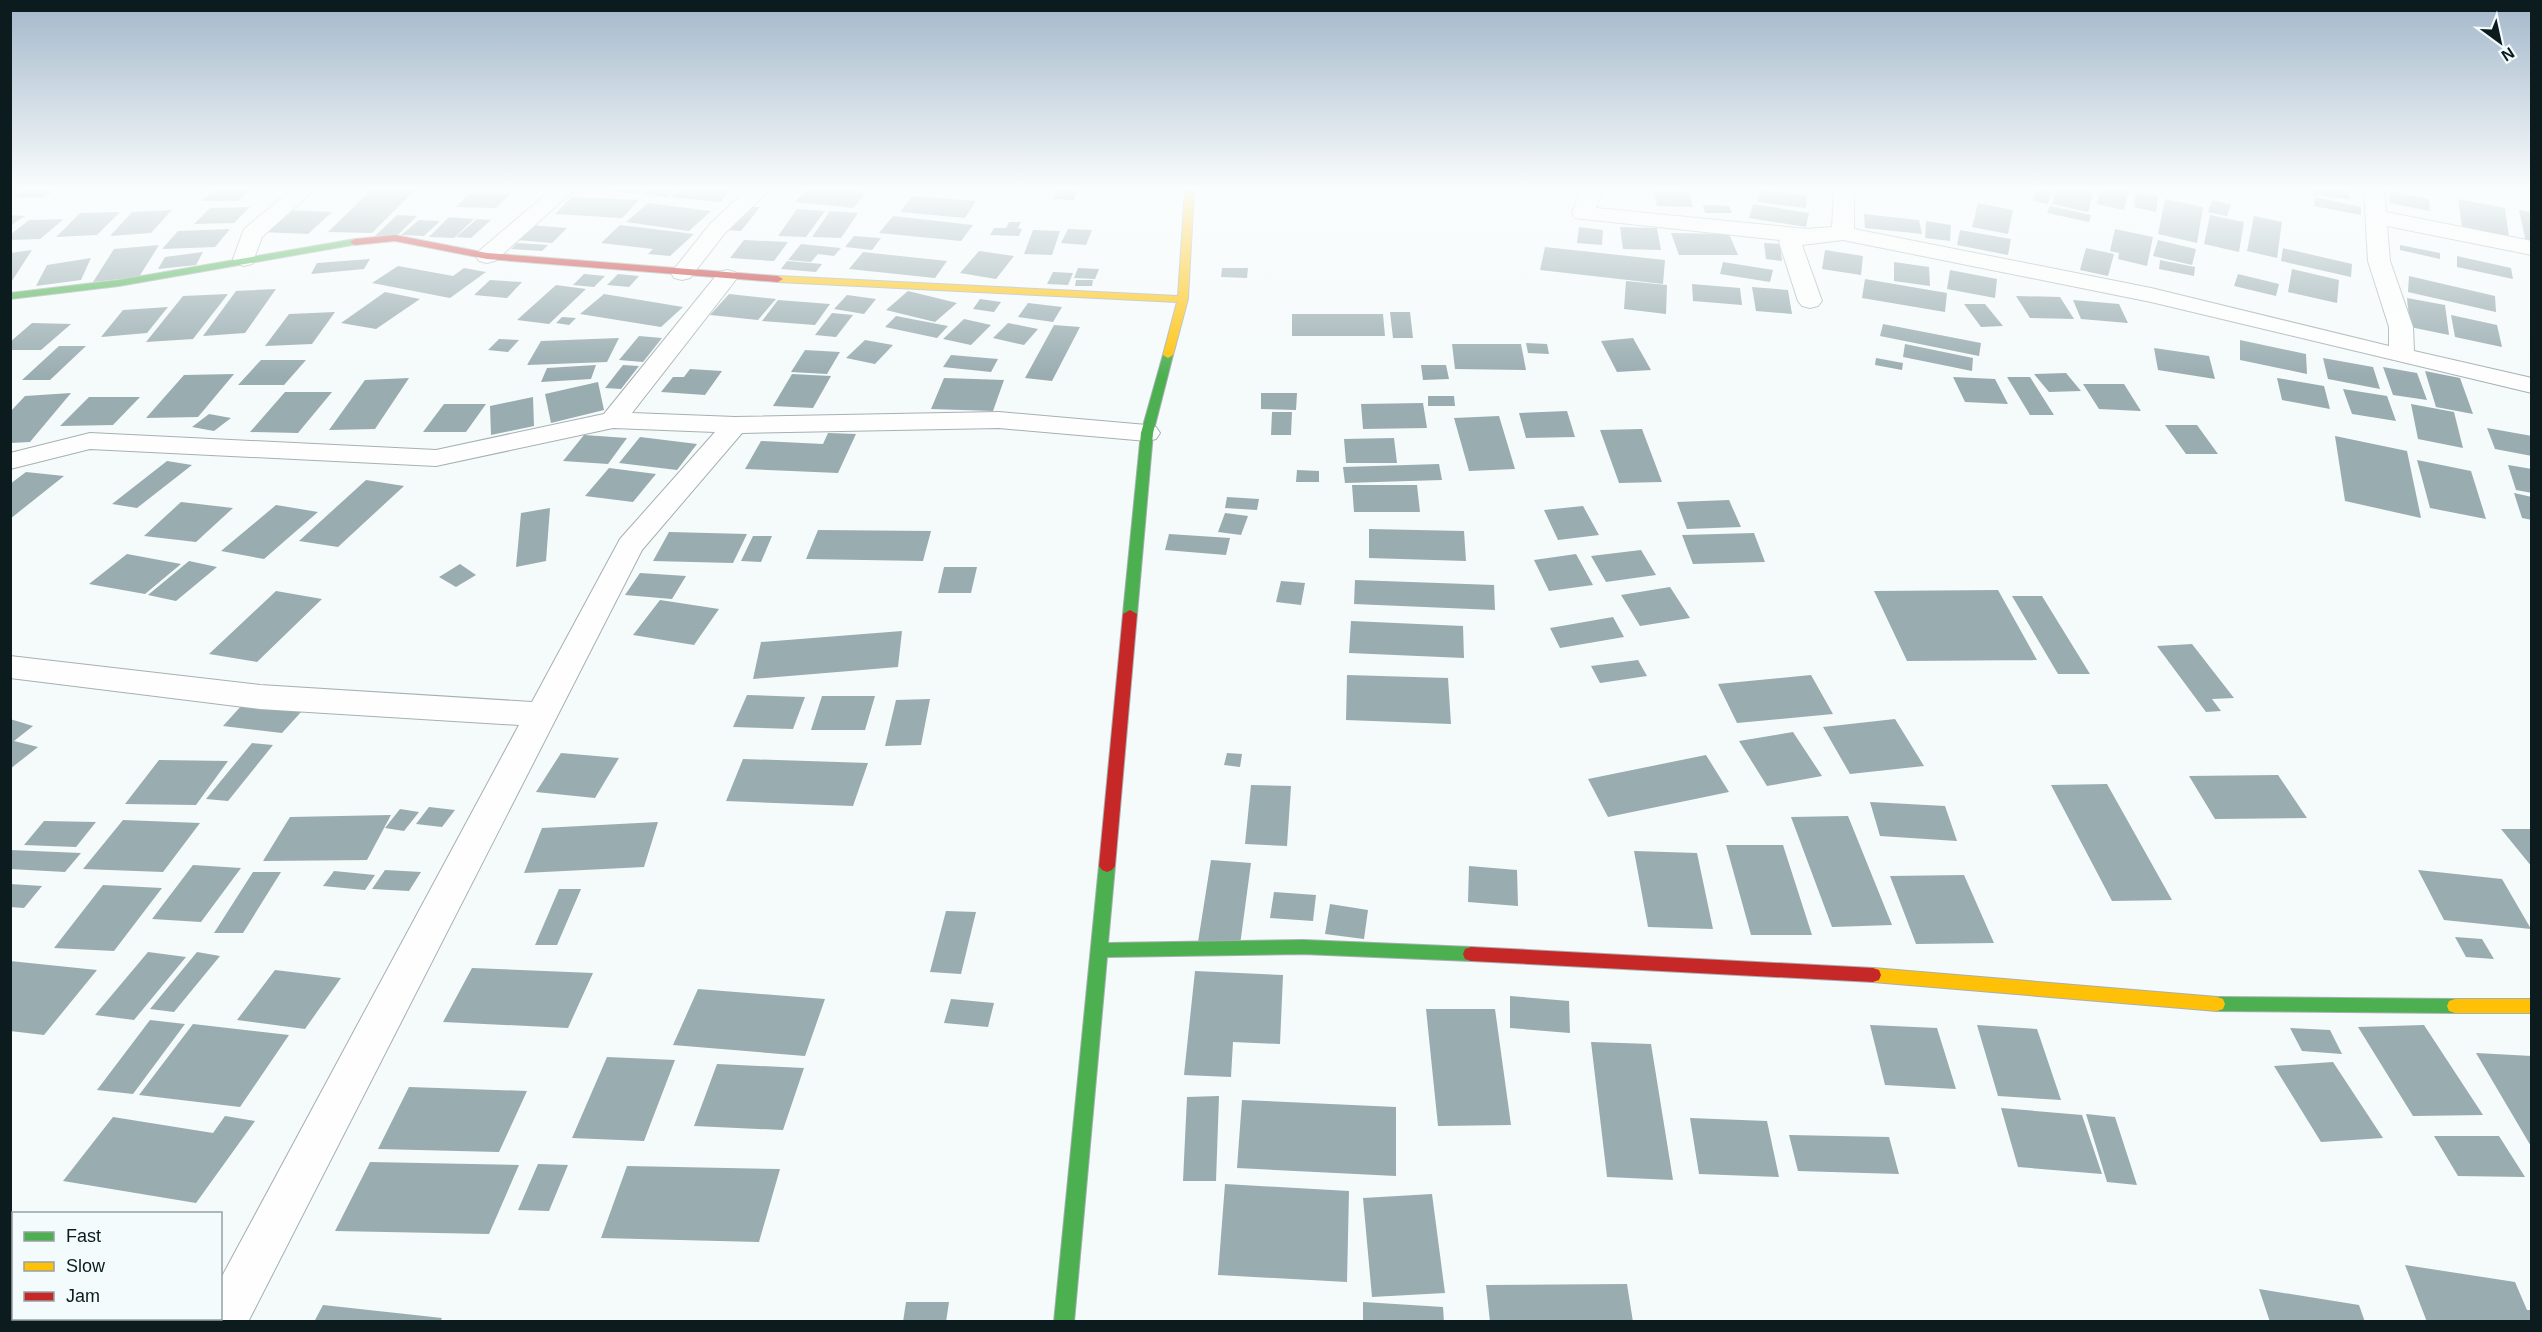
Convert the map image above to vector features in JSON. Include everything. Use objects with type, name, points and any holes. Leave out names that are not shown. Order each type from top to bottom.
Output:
[{"type":"street","points":[[244,259],[246,252]]},
{"type":"street","points":[[10,296],[119,283],[285,252]]},
{"type":"street","points":[[468,252],[488,256],[727,277],[1183,299]]},
{"type":"street","points":[[488,256],[492,252]]},
{"type":"street","points":[[682,273],[697,252]]},
{"type":"street","points":[[1064,1322],[1147,433],[1183,299],[1186,252]]},
{"type":"street","points":[[1793,252],[1810,301]]},
{"type":"street","points":[[1938,252],[2151,295],[2532,386]]},
{"type":"street","points":[[2379,252],[2379,261],[2401,327],[2402,356]]},
{"type":"street","points":[[613,420],[727,277]]},
{"type":"street","points":[[10,461],[90,441],[436,458],[481,446],[613,420],[735,425],[999,420],[1147,433]]},
{"type":"street","points":[[223,1322],[630,546],[735,425]]},
{"type":"street","points":[[10,667],[260,697],[541,714]]},
{"type":"street","points":[[1099,950],[1303,947],[1633,961],[1905,978],[2229,1005],[2532,1006]]},
{"type":"building","points":[[31,252],[10,284],[10,253]]},
{"type":"building","points":[[112,252],[155,252],[139,277],[93,282]]},
{"type":"building","points":[[203,252],[196,265],[158,269],[165,257]]},
{"type":"building","points":[[650,252],[674,252],[670,256],[648,254]]},
{"type":"building","points":[[735,252],[781,252],[774,261],[730,258]]},
{"type":"building","points":[[794,252],[837,252],[834,256],[818,254],[811,262],[788,260]]},
{"type":"building","points":[[863,252],[947,261],[935,278],[849,269]]},
{"type":"building","points":[[978,252],[1014,256],[996,279],[960,273]]},
{"type":"building","points":[[1025,252],[1053,252],[1052,255],[1024,254]]},
{"type":"building","points":[[1544,252],[1593,252],[1665,260],[1663,284],[1540,270]]},
{"type":"building","points":[[1678,252],[1737,252],[1738,255],[1679,255]]},
{"type":"building","points":[[1765,252],[1781,252],[1782,261],[1766,259]]},
{"type":"building","points":[[1825,252],[1863,256],[1861,275],[1822,269]]},
{"type":"building","points":[[2085,252],[2114,254],[2108,276],[2080,270]]},
{"type":"building","points":[[2115,252],[2150,252],[2147,266],[2118,259],[2119,253]]},
{"type":"building","points":[[2154,252],[2195,252],[2192,265],[2153,256]]},
{"type":"building","points":[[2252,252],[2278,252],[2277,258]]},
{"type":"building","points":[[2282,252],[2301,252],[2352,264],[2351,277],[2281,261]]},
{"type":"building","points":[[2410,252],[2440,253],[2440,259]]},
{"type":"building","points":[[2457,256],[2511,268],[2513,279],[2457,267]]},
{"type":"building","points":[[91,258],[81,280],[36,286],[47,265]]},
{"type":"building","points":[[370,259],[364,269],[311,274],[317,263]]},
{"type":"building","points":[[2160,260],[2195,267],[2194,276],[2159,269]]},
{"type":"building","points":[[787,261],[822,264],[816,272],[781,269]]},
{"type":"building","points":[[1723,262],[1773,270],[1770,282],[1720,274]]},
{"type":"building","points":[[1894,262],[1929,267],[1930,286],[1894,281]]},
{"type":"building","points":[[398,266],[453,276],[464,268],[486,272],[450,298],[372,283]]},
{"type":"building","points":[[1078,268],[1099,269],[1095,279],[1074,278]]},
{"type":"building","points":[[1222,268],[1248,268],[1247,278],[1221,277]]},
{"type":"building","points":[[2292,269],[2339,280],[2337,303],[2288,292]]},
{"type":"building","points":[[1950,270],[1997,279],[1995,298],[1947,289]]},
{"type":"building","points":[[1053,272],[1073,273],[1068,285],[1047,284]]},
{"type":"building","points":[[584,274],[605,276],[594,287],[573,285]]},
{"type":"building","points":[[618,274],[639,276],[629,287],[607,285]]},
{"type":"building","points":[[2238,274],[2279,284],[2276,296],[2234,286]]},
{"type":"building","points":[[2409,276],[2495,296],[2496,312],[2408,292]]},
{"type":"building","points":[[1865,279],[1947,293],[1945,312],[1862,298]]},
{"type":"building","points":[[490,280],[522,282],[507,298],[474,295]]},
{"type":"building","points":[[1076,280],[1093,280],[1092,286],[1075,286]]},
{"type":"building","points":[[1626,281],[1667,285],[1666,314],[1624,309]]},
{"type":"building","points":[[1692,284],[1740,288],[1742,305],[1693,301]]},
{"type":"building","points":[[556,285],[586,289],[549,324],[517,320]]},
{"type":"building","points":[[1752,287],[1788,290],[1792,314],[1756,311]]},
{"type":"building","points":[[276,289],[245,333],[203,336],[236,291]]},
{"type":"building","points":[[908,291],[957,303],[935,322],[886,310]]},
{"type":"building","points":[[385,292],[420,299],[376,329],[341,323]]},
{"type":"building","points":[[228,294],[193,339],[146,342],[183,296]]},
{"type":"building","points":[[604,294],[683,307],[661,327],[580,314]]},
{"type":"building","points":[[729,294],[776,299],[758,320],[710,315]]},
{"type":"building","points":[[847,295],[876,299],[864,314],[834,309]]},
{"type":"building","points":[[2016,296],[2060,297],[2074,319],[2030,318]]},
{"type":"building","points":[[2407,298],[2445,305],[2449,335],[2410,327]]},
{"type":"building","points":[[980,299],[1001,302],[994,312],[973,309]]},
{"type":"building","points":[[778,300],[830,304],[815,325],[762,321]]},
{"type":"building","points":[[2073,300],[2119,304],[2128,323],[2081,319]]},
{"type":"building","points":[[1028,303],[1062,307],[1053,322],[1018,317]]},
{"type":"building","points":[[1964,304],[1985,304],[2003,326],[1981,327]]},
{"type":"building","points":[[168,307],[147,333],[101,337],[123,310]]},
{"type":"building","points":[[335,312],[312,344],[265,346],[289,314]]},
{"type":"building","points":[[1390,312],[1410,312],[1413,338],[1393,338]]},
{"type":"building","points":[[832,313],[853,315],[836,337],[815,335]]},
{"type":"building","points":[[1292,314],[1383,314],[1385,336],[1292,336]]},
{"type":"building","points":[[2451,315],[2497,325],[2502,347],[2455,337]]},
{"type":"building","points":[[896,316],[948,326],[937,338],[885,327]]},
{"type":"building","points":[[562,317],[576,318],[569,325],[556,323]]},
{"type":"building","points":[[964,319],[991,325],[971,345],[943,339]]},
{"type":"building","points":[[32,323],[71,324],[41,350],[10,350],[10,342]]},
{"type":"building","points":[[1008,323],[1038,329],[1024,345],[993,338]]},
{"type":"building","points":[[1883,324],[1981,343],[1979,356],[1880,336]]},
{"type":"building","points":[[1054,325],[1080,327],[1052,381],[1025,378]]},
{"type":"building","points":[[639,336],[662,338],[643,362],[619,360]]},
{"type":"building","points":[[619,338],[607,362],[527,365],[541,341]]},
{"type":"building","points":[[1633,338],[1651,370],[1617,372],[1601,341]]},
{"type":"building","points":[[499,339],[519,340],[508,352],[488,350]]},
{"type":"building","points":[[865,340],[893,345],[875,364],[846,358]]},
{"type":"building","points":[[2240,340],[2306,354],[2307,374],[2240,360]]},
{"type":"building","points":[[1526,343],[1547,344],[1549,354],[1528,353]]},
{"type":"building","points":[[1452,344],[1521,344],[1526,370],[1455,369]]},
{"type":"building","points":[[1905,344],[1973,358],[1972,371],[1903,357]]},
{"type":"building","points":[[59,346],[86,346],[50,380],[22,380]]},
{"type":"building","points":[[2154,348],[2209,356],[2215,379],[2158,370]]},
{"type":"building","points":[[805,350],[840,352],[827,374],[791,372]]},
{"type":"building","points":[[951,355],[998,359],[991,372],[943,367]]},
{"type":"building","points":[[1876,358],[1903,363],[1902,370],[1875,365]]},
{"type":"building","points":[[2323,358],[2373,367],[2380,389],[2328,379]]},
{"type":"building","points":[[261,360],[306,360],[284,385],[238,385]]},
{"type":"building","points":[[596,365],[591,379],[541,382],[547,368]]},
{"type":"building","points":[[623,365],[639,366],[621,389],[605,388]]},
{"type":"building","points":[[1421,365],[1446,365],[1449,379],[1423,380]]},
{"type":"building","points":[[2383,367],[2417,373],[2427,400],[2393,395]]},
{"type":"building","points":[[690,369],[722,371],[705,395],[661,392],[673,377],[684,377]]},
{"type":"building","points":[[2425,371],[2460,378],[2473,414],[2436,407]]},
{"type":"building","points":[[2066,373],[2081,391],[2049,392],[2034,374]]},
{"type":"building","points":[[234,374],[198,417],[146,418],[184,375]]},
{"type":"building","points":[[792,374],[831,376],[813,408],[773,406]]},
{"type":"building","points":[[1953,377],[1995,379],[2008,404],[1965,402]]},
{"type":"building","points":[[2007,377],[2030,377],[2054,415],[2030,415]]},
{"type":"building","points":[[409,378],[375,429],[329,430],[365,380]]},
{"type":"building","points":[[944,378],[1004,380],[993,411],[931,409]]},
{"type":"building","points":[[2277,378],[2324,386],[2330,409],[2282,400]]},
{"type":"building","points":[[598,382],[604,410],[551,423],[545,394]]},
{"type":"building","points":[[2083,384],[2124,384],[2141,411],[2099,409]]},
{"type":"building","points":[[2343,389],[2387,396],[2396,421],[2352,414]]},
{"type":"building","points":[[285,392],[332,392],[298,433],[250,432]]},
{"type":"building","points":[[71,393],[30,442],[10,443],[10,412],[25,396]]},
{"type":"building","points":[[1261,393],[1297,393],[1296,410],[1261,409]]},
{"type":"building","points":[[1428,396],[1454,396],[1455,406],[1428,406]]},
{"type":"building","points":[[89,397],[140,397],[113,425],[60,426]]},
{"type":"building","points":[[533,397],[534,426],[491,435],[490,406]]},
{"type":"building","points":[[1423,403],[1427,428],[1363,429],[1361,404]]},
{"type":"building","points":[[444,404],[486,404],[466,432],[423,432]]},
{"type":"building","points":[[2411,404],[2454,412],[2463,448],[2418,439]]},
{"type":"building","points":[[1567,411],[1575,437],[1526,438],[1519,413]]},
{"type":"building","points":[[1272,412],[1292,412],[1291,435],[1271,435]]},
{"type":"building","points":[[209,414],[231,418],[214,431],[192,427]]},
{"type":"building","points":[[1499,416],[1515,469],[1469,471],[1454,418]]},
{"type":"building","points":[[2165,425],[2197,425],[2218,454],[2186,454]]},
{"type":"building","points":[[2487,428],[2532,436],[2532,456],[2495,449]]},
{"type":"building","points":[[1642,429],[1662,482],[1619,483],[1600,430]]},
{"type":"building","points":[[828,433],[856,434],[838,473],[745,469],[761,441],[823,444]]},
{"type":"building","points":[[584,435],[627,438],[608,464],[563,461]]},
{"type":"building","points":[[2335,436],[2407,451],[2421,518],[2345,501]]},
{"type":"building","points":[[640,437],[697,444],[677,470],[619,463]]},
{"type":"building","points":[[1394,438],[1397,463],[1346,463],[1344,439]]},
{"type":"building","points":[[2417,460],[2471,471],[2486,519],[2430,508]]},
{"type":"building","points":[[167,461],[192,465],[137,508],[112,504]]},
{"type":"building","points":[[1439,464],[1442,480],[1345,483],[1343,467]]},
{"type":"building","points":[[2508,465],[2532,469],[2532,493],[2516,490]]},
{"type":"building","points":[[609,468],[656,474],[633,502],[585,496]]},
{"type":"building","points":[[1297,470],[1319,471],[1319,482],[1296,482]]},
{"type":"building","points":[[26,472],[64,476],[10,519],[10,484]]},
{"type":"building","points":[[366,480],[404,486],[338,547],[299,541]]},
{"type":"building","points":[[1352,485],[1417,485],[1420,512],[1354,512]]},
{"type":"building","points":[[2514,493],[2532,497],[2532,520],[2522,518]]},
{"type":"building","points":[[1227,497],[1259,499],[1257,510],[1225,508]]},
{"type":"building","points":[[1729,500],[1741,527],[1687,529],[1677,502]]},
{"type":"building","points":[[181,502],[233,508],[196,542],[144,536]]},
{"type":"building","points":[[276,505],[318,512],[264,559],[221,551]]},
{"type":"building","points":[[1583,506],[1599,535],[1558,540],[1544,510]]},
{"type":"building","points":[[550,508],[546,561],[516,567],[521,513]]},
{"type":"building","points":[[1225,513],[1248,516],[1241,535],[1218,532]]},
{"type":"building","points":[[1369,529],[1464,531],[1466,561],[1369,558]]},
{"type":"building","points":[[818,530],[931,531],[923,561],[806,559]]},
{"type":"building","points":[[669,532],[747,534],[733,563],[653,561]]},
{"type":"building","points":[[1754,533],[1765,562],[1693,564],[1682,535]]},
{"type":"building","points":[[1169,534],[1230,538],[1226,555],[1165,550]]},
{"type":"building","points":[[753,536],[772,536],[761,562],[741,561]]},
{"type":"building","points":[[1641,550],[1656,575],[1606,582],[1591,556]]},
{"type":"building","points":[[127,554],[181,564],[145,594],[89,584]]},
{"type":"building","points":[[1576,554],[1593,585],[1549,591],[1534,560]]},
{"type":"building","points":[[189,561],[217,567],[176,601],[148,595]]},
{"type":"building","points":[[460,564],[476,575],[456,587],[439,577]]},
{"type":"building","points":[[944,567],[977,567],[971,593],[938,593]]},
{"type":"building","points":[[640,573],[686,576],[672,599],[625,595]]},
{"type":"building","points":[[1355,580],[1494,585],[1495,610],[1354,604]]},
{"type":"building","points":[[1281,581],[1305,583],[1301,605],[1276,602]]},
{"type":"building","points":[[1670,587],[1690,618],[1640,626],[1621,595]]},
{"type":"building","points":[[1998,590],[2037,660],[1907,661],[1874,591]]},
{"type":"building","points":[[276,591],[322,599],[257,662],[209,654]]},
{"type":"building","points":[[2012,596],[2042,596],[2090,674],[2058,674]]},
{"type":"building","points":[[660,600],[719,609],[694,645],[633,635]]},
{"type":"building","points":[[1613,617],[1624,637],[1560,648],[1550,628]]},
{"type":"building","points":[[1351,621],[1463,626],[1464,658],[1349,653]]},
{"type":"building","points":[[902,631],[898,667],[753,679],[761,642]]},
{"type":"building","points":[[2192,644],[2234,698],[2212,699],[2221,711],[2206,712],[2157,646]]},
{"type":"building","points":[[1638,660],[1647,676],[1600,683],[1591,666]]},
{"type":"building","points":[[1347,675],[1448,678],[1451,724],[1346,720]]},
{"type":"building","points":[[1811,675],[1833,714],[1737,723],[1718,684]]},
{"type":"building","points":[[747,695],[805,697],[793,729],[733,727]]},
{"type":"building","points":[[822,696],[875,696],[865,730],[811,730]]},
{"type":"building","points":[[930,699],[921,745],[885,746],[896,700]]},
{"type":"building","points":[[242,705],[302,711],[282,733],[223,726]]},
{"type":"building","points":[[10,719],[33,726],[14,741],[38,747],[10,769]]},
{"type":"building","points":[[1895,719],[1924,766],[1850,774],[1823,727]]},
{"type":"building","points":[[1793,732],[1822,776],[1767,786],[1739,741]]},
{"type":"building","points":[[252,743],[273,745],[228,801],[206,799]]},
{"type":"building","points":[[561,753],[619,758],[595,798],[536,792]]},
{"type":"building","points":[[1227,753],[1242,754],[1240,767],[1224,765]]},
{"type":"building","points":[[1706,755],[1729,792],[1608,817],[1588,779]]},
{"type":"building","points":[[743,759],[868,763],[853,806],[726,801]]},
{"type":"building","points":[[159,760],[228,761],[196,805],[125,804]]},
{"type":"building","points":[[2278,775],[2307,818],[2215,819],[2189,776]]},
{"type":"building","points":[[2107,784],[2172,900],[2112,901],[2051,785]]},
{"type":"building","points":[[1251,785],[1291,786],[1287,846],[1245,844]]},
{"type":"building","points":[[1870,802],[1945,806],[1957,841],[1880,836]]},
{"type":"building","points":[[429,807],[455,810],[442,827],[416,824]]},
{"type":"building","points":[[400,809],[419,812],[404,831],[385,828]]},
{"type":"building","points":[[391,815],[367,860],[263,861],[290,817]]},
{"type":"building","points":[[1848,816],[1892,925],[1832,927],[1791,817]]},
{"type":"building","points":[[123,820],[200,823],[163,872],[83,869]]},
{"type":"building","points":[[44,821],[96,822],[76,847],[24,845]]},
{"type":"building","points":[[658,822],[644,867],[524,873],[542,828]]},
{"type":"building","points":[[2501,829],[2532,829],[2532,867]]},
{"type":"building","points":[[1726,845],[1783,845],[1812,935],[1751,935]]},
{"type":"building","points":[[10,850],[81,853],[65,872],[10,869]]},
{"type":"building","points":[[1634,851],[1697,853],[1713,929],[1648,927]]},
{"type":"building","points":[[1211,860],[1251,863],[1240,945],[1198,942]]},
{"type":"building","points":[[193,865],[241,868],[201,922],[152,919]]},
{"type":"building","points":[[1469,866],[1517,870],[1518,906],[1468,902]]},
{"type":"building","points":[[385,870],[421,872],[409,891],[372,889]]},
{"type":"building","points":[[2418,870],[2502,879],[2531,929],[2444,920]]},
{"type":"building","points":[[334,871],[375,875],[365,890],[323,886]]},
{"type":"building","points":[[253,872],[281,872],[243,933],[214,933]]},
{"type":"building","points":[[1964,875],[1994,943],[1916,944],[1890,876]]},
{"type":"building","points":[[10,884],[42,886],[24,908],[10,907]]},
{"type":"building","points":[[103,885],[162,888],[114,951],[54,948]]},
{"type":"building","points":[[559,889],[581,889],[557,945],[535,945]]},
{"type":"building","points":[[1274,892],[1316,895],[1313,921],[1270,918]]},
{"type":"building","points":[[1330,904],[1368,910],[1364,939],[1325,934]]},
{"type":"building","points":[[946,911],[976,912],[961,974],[930,972]]},
{"type":"building","points":[[2455,937],[2482,939],[2494,959],[2466,957]]},
{"type":"building","points":[[148,952],[186,957],[134,1020],[95,1015]]},
{"type":"building","points":[[197,952],[220,956],[174,1012],[150,1009]]},
{"type":"building","points":[[10,961],[97,970],[44,1035],[10,1031]]},
{"type":"building","points":[[472,968],[593,973],[568,1028],[443,1022]]},
{"type":"building","points":[[275,970],[341,978],[305,1029],[237,1020]]},
{"type":"building","points":[[1195,971],[1283,975],[1280,1044],[1233,1042],[1231,1077],[1184,1075]]},
{"type":"building","points":[[698,989],[825,999],[805,1056],[673,1045]]},
{"type":"building","points":[[1510,996],[1569,1001],[1570,1033],[1510,1028]]},
{"type":"building","points":[[951,999],[994,1003],[988,1027],[944,1023]]},
{"type":"building","points":[[1426,1009],[1495,1009],[1511,1125],[1438,1126]]},
{"type":"building","points":[[150,1020],[185,1024],[133,1094],[97,1090]]},
{"type":"building","points":[[193,1024],[289,1035],[240,1107],[139,1095]]},
{"type":"building","points":[[1870,1025],[1937,1028],[1956,1089],[1885,1085]]},
{"type":"building","points":[[1977,1025],[2037,1029],[2061,1100],[1998,1096]]},
{"type":"building","points":[[2424,1025],[2483,1115],[2413,1116],[2358,1027]]},
{"type":"building","points":[[2290,1028],[2330,1030],[2342,1054],[2302,1051]]},
{"type":"building","points":[[1591,1042],[1651,1044],[1673,1180],[1607,1177]]},
{"type":"building","points":[[2476,1053],[2532,1056],[2532,1148]]},
{"type":"building","points":[[607,1057],[675,1060],[644,1141],[572,1138]]},
{"type":"building","points":[[2333,1062],[2383,1138],[2321,1142],[2274,1066]]},
{"type":"building","points":[[717,1064],[804,1068],[783,1130],[694,1126]]},
{"type":"building","points":[[409,1087],[527,1091],[499,1152],[378,1149]]},
{"type":"building","points":[[1219,1096],[1216,1181],[1183,1181],[1187,1097]]},
{"type":"building","points":[[1242,1100],[1396,1107],[1396,1176],[1237,1168]]},
{"type":"building","points":[[2001,1108],[2082,1115],[2102,1174],[2018,1167]]},
{"type":"building","points":[[2086,1114],[2115,1117],[2137,1185],[2107,1182]]},
{"type":"building","points":[[225,1116],[255,1121],[196,1203],[63,1181],[113,1117],[213,1133]]},
{"type":"building","points":[[1690,1118],[1767,1121],[1779,1177],[1699,1174]]},
{"type":"building","points":[[1789,1135],[1889,1137],[1899,1174],[1798,1171]]},
{"type":"building","points":[[2434,1136],[2499,1136],[2525,1177],[2458,1176]]},
{"type":"building","points":[[370,1162],[519,1165],[489,1234],[335,1231]]},
{"type":"building","points":[[538,1164],[568,1165],[549,1211],[518,1210]]},
{"type":"building","points":[[627,1166],[780,1169],[759,1242],[601,1238]]},
{"type":"building","points":[[1225,1184],[1349,1191],[1347,1282],[1218,1275]]},
{"type":"building","points":[[1432,1194],[1445,1293],[1372,1297],[1363,1198]]},
{"type":"building","points":[[2405,1265],[2515,1282],[2527,1310],[2532,1310],[2532,1322],[2427,1322]]},
{"type":"building","points":[[1627,1284],[1633,1322],[1490,1322],[1486,1285]]},
{"type":"building","points":[[2259,1289],[2359,1305],[2365,1322],[2270,1322]]},
{"type":"building","points":[[906,1302],[949,1302],[946,1322],[903,1322]]},
{"type":"building","points":[[1363,1302],[1443,1307],[1444,1322],[1363,1322]]},
{"type":"building","points":[[323,1305],[442,1318],[440,1322],[314,1322]]},
{"type":"traffic: fast","points":[[10,296],[119,283],[297,252]]},
{"type":"traffic: fast","points":[[1130,614],[1147,433],[1168,355]]},
{"type":"traffic: fast","points":[[1064,1322],[1107,866]]},
{"type":"traffic: fast","points":[[1099,950],[1303,947],[1471,954]]},
{"type":"traffic: fast","points":[[2217,1004],[2455,1006]]},
{"type":"traffic: slow","points":[[1168,355],[1183,299],[1186,252]]},
{"type":"traffic: slow","points":[[778,279],[1183,299]]},
{"type":"traffic: slow","points":[[1873,975],[2217,1004]]},
{"type":"traffic: slow","points":[[2455,1006],[2532,1006]]},
{"type":"traffic: jam","points":[[467,252],[487,256],[778,279]]},
{"type":"traffic: jam","points":[[1107,866],[1130,614]]},
{"type":"traffic: jam","points":[[1471,954],[1873,975]]}]
